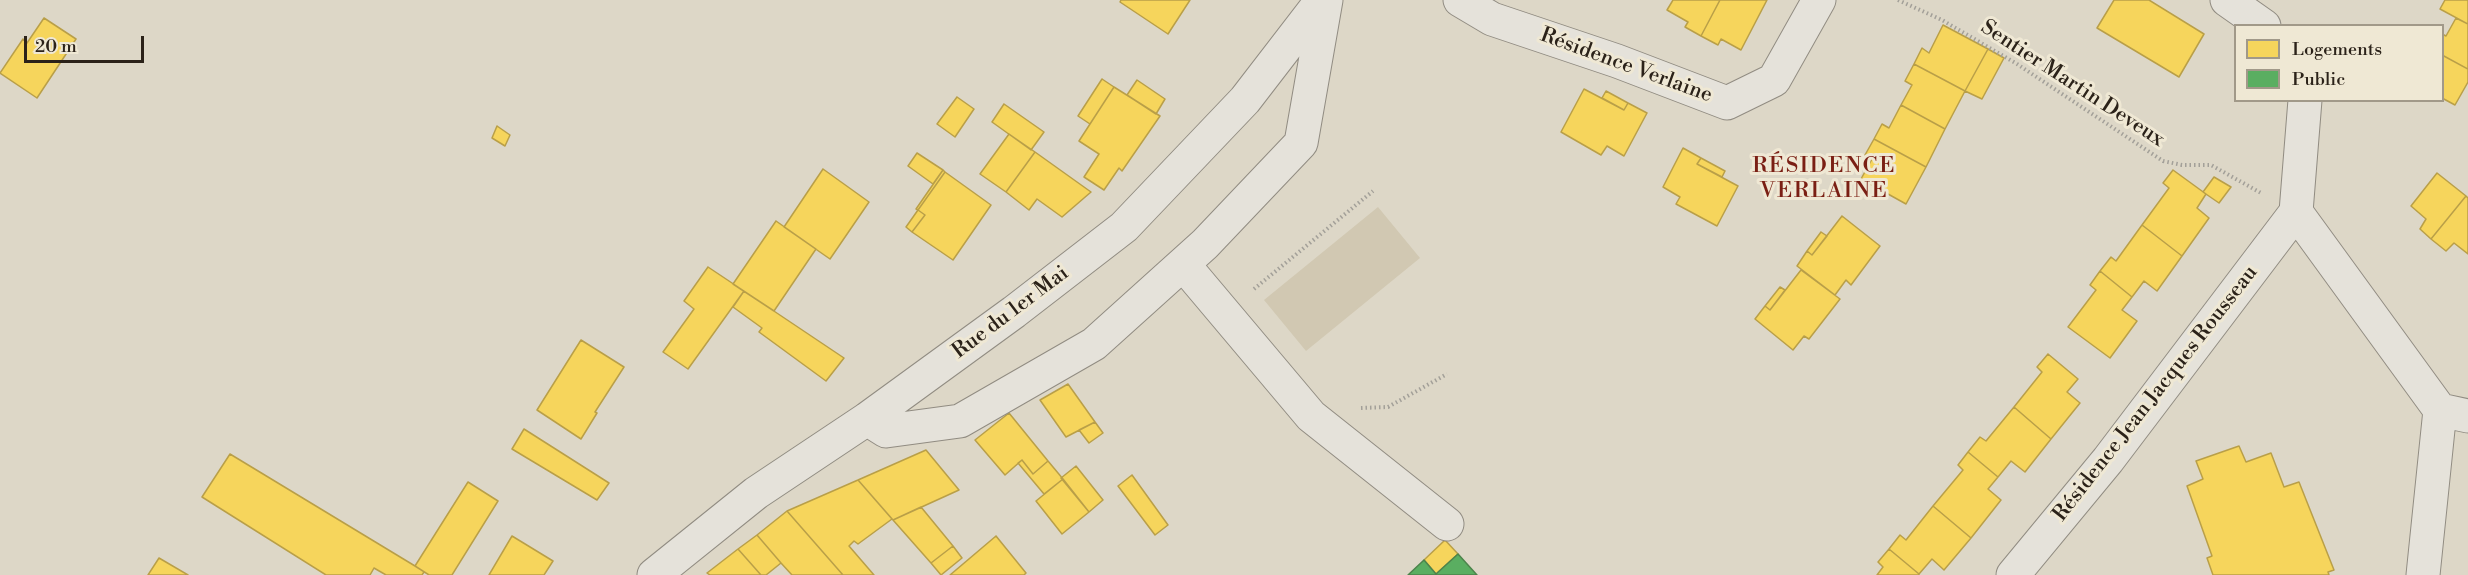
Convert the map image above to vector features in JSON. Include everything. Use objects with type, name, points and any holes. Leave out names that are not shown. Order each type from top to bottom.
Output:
[{"type":"street","points":[[867,419],[886,431],[960,421],[1094,344],[1205,244],[1301,143],[1324,0]]},
{"type":"street","name":"Rue du 1er Mai","points":[[654,575],[756,492],[867,419],[1014,312],[1124,226],[1245,100],[1324,0]]},
{"type":"street","name":"Résidence Verlaine","points":[[1460,0],[1492,19],[1617,61],[1726,103],[1774,80],[1819,0]]},
{"type":"street","points":[[2227,0],[2261,24]]},
{"type":"street","points":[[2305,102],[2296,212],[2454,413],[2422,575]]},
{"type":"street","name":"Résidence Jean Jacques Rousseau","points":[[2013,575],[2108,460],[2296,212]]},
{"type":"street","points":[[1183,264],[1311,416],[1447,524]]},
{"type":"path","name":"Sentier Martin Deveux","points":[[1898,0],[1942,20],[2017,64],[2163,161],[2182,165],[2211,165],[2296,212]]},
{"type":"path","points":[[1250,293],[1373,191]]},
{"type":"path","points":[[1356,408],[1388,407],[1447,374]]},
{"type":"shaded area","points":[[1378,207],[1420,258],[1306,351],[1264,300]]},
{"type":"building: Logements","points":[[1121,0],[1190,0],[1168,34],[1120,2]]},
{"type":"building: Logements","points":[[1673,0],[1720,0],[1701,36],[1685,27],[1688,22],[1667,10]]},
{"type":"building: Logements","points":[[1720,0],[1767,0],[1741,50],[1721,39],[1718,45],[1701,36]]},
{"type":"building: Logements","points":[[2114,0],[2149,0],[2204,34],[2179,77],[2097,28]]},
{"type":"building: Logements","points":[[2445,0],[2468,0],[2468,24],[2440,9]]},
{"type":"building: Logements","points":[[44,18],[76,39],[37,98],[0,73],[23,39],[27,43]]},
{"type":"building: Logements","points":[[2456,18],[2468,24],[2468,69],[2444,56],[2444,35],[2446,36]]},
{"type":"building: Logements","points":[[1943,25],[1988,49],[1965,91],[1914,64],[1922,48],[1929,53]]},
{"type":"building: Logements","points":[[1988,49],[2004,58],[1982,99],[1965,91]]},
{"type":"building: Logements","points":[[2444,56],[2468,69],[2468,82],[2455,105],[2444,99]]},
{"type":"building: Logements","points":[[1914,64],[1965,91],[1945,129],[1901,105],[1912,85],[1905,81]]},
{"type":"building: Logements","points":[[1102,79],[1114,87],[1090,124],[1078,116]]},
{"type":"building: Logements","points":[[1137,80],[1165,99],[1156,114],[1127,95]]},
{"type":"building: Logements","points":[[1114,87],[1160,116],[1122,171],[1119,168],[1104,190],[1084,177],[1099,154],[1079,141]]},
{"type":"building: Logements","points":[[1584,89],[1624,110],[1628,103],[1647,113],[1624,156],[1607,146],[1601,155],[1561,132]]},
{"type":"building: Logements","points":[[1606,91],[1628,103],[1624,110],[1602,98]]},
{"type":"building: Logements","points":[[957,97],[974,109],[955,137],[937,124]]},
{"type":"building: Logements","points":[[1004,104],[1044,132],[1031,150],[992,122]]},
{"type":"building: Logements","points":[[1901,105],[1945,129],[1926,167],[1874,139],[1882,124],[1889,128]]},
{"type":"building: Logements","points":[[497,126],[510,135],[505,146],[492,138]]},
{"type":"building: Logements","points":[[1009,134],[1035,152],[1006,192],[980,174]]},
{"type":"building: Logements","points":[[1874,139],[1926,167],[1906,204],[1861,179],[1872,159],[1865,155]]},
{"type":"building: Logements","points":[[1683,148],[1701,158],[1697,164],[1738,186],[1717,226],[1676,204],[1680,197],[1663,187]]},
{"type":"building: Logements","points":[[1035,152],[1091,192],[1062,217],[1037,199],[1029,210],[1006,192]]},
{"type":"building: Logements","points":[[917,153],[943,170],[933,184],[908,166]]},
{"type":"building: Logements","points":[[1701,158],[1725,171],[1722,177],[1697,164]]},
{"type":"building: Logements","points":[[823,169],[869,202],[830,259],[784,227]]},
{"type":"building: Logements","points":[[943,170],[945,172],[918,210],[916,209]]},
{"type":"building: Logements","points":[[2173,170],[2206,194],[2197,208],[2209,218],[2182,256],[2142,225],[2169,188],[2163,183]]},
{"type":"building: Logements","points":[[945,172],[991,205],[953,260],[912,232],[925,215],[918,210]]},
{"type":"building: Logements","points":[[2437,173],[2466,196],[2431,239],[2420,229],[2426,219],[2411,206]]},
{"type":"building: Logements","points":[[2214,177],[2231,187],[2219,203],[2203,192]]},
{"type":"building: Logements","points":[[2466,196],[2468,198],[2468,254],[2454,243],[2446,251],[2431,239]]},
{"type":"building: Logements","points":[[918,210],[925,215],[912,232],[906,227]]},
{"type":"building: Logements","points":[[1842,216],[1880,246],[1851,285],[1846,280],[1835,295],[1797,266],[1807,251],[1812,255]]},
{"type":"building: Logements","points":[[776,221],[816,249],[774,311],[733,284]]},
{"type":"building: Logements","points":[[2142,225],[2182,256],[2157,291],[2144,281],[2132,297],[2100,271],[2111,257],[2116,261]]},
{"type":"building: Logements","points":[[1821,232],[1827,236],[1812,255],[1807,251]]},
{"type":"building: Logements","points":[[708,267],[744,291],[688,369],[663,352],[694,309],[684,301]]},
{"type":"building: Logements","points":[[1801,270],[1840,299],[1809,339],[1804,336],[1793,350],[1755,319],[1765,306],[1770,310]]},
{"type":"building: Logements","points":[[2100,271],[2132,297],[2122,310],[2137,321],[2110,358],[2068,327],[2096,290],[2090,285]]},
{"type":"building: Logements","points":[[1780,287],[1785,290],[1770,310],[1765,306]]},
{"type":"building: Logements","points":[[744,291],[844,358],[826,381],[759,332],[762,328],[733,307]]},
{"type":"building: Logements","points":[[581,340],[624,367],[595,412],[597,413],[581,439],[537,410]]},
{"type":"building: Logements","points":[[2048,354],[2078,379],[2067,392],[2080,403],[2051,439],[2014,407],[2042,372],[2037,367]]},
{"type":"building: Logements","points":[[1068,384],[1095,422],[1066,437],[1040,400]]},
{"type":"building: Logements","points":[[2014,407],[2051,439],[2025,472],[2011,461],[1998,477],[1968,452],[1980,437],[1986,441]]},
{"type":"building: Logements","points":[[1009,413],[1048,461],[1033,474],[1022,460],[1005,475],[975,440]]},
{"type":"building: Logements","points":[[1095,422],[1103,433],[1089,443],[1079,430]]},
{"type":"building: Logements","points":[[524,429],[609,483],[597,500],[512,449]]},
{"type":"building: Logements","points":[[2239,446],[2246,462],[2271,453],[2284,487],[2299,482],[2334,570],[2328,572],[2329,575],[2213,575],[2207,558],[2212,556],[2187,486],[2203,479],[2196,461]]},
{"type":"building: Logements","points":[[926,450],[959,490],[893,520],[858,480]]},
{"type":"building: Logements","points":[[1968,452],[1998,477],[1988,489],[2001,500],[1971,538],[1933,506],[1963,470],[1958,465]]},
{"type":"building: Logements","points":[[230,454],[424,572],[422,575],[386,575],[374,568],[370,575],[326,575],[202,497]]},
{"type":"building: Logements","points":[[1022,460],[1033,474],[1048,461],[1063,479],[1044,494],[1018,463]]},
{"type":"building: Logements","points":[[1076,466],[1103,500],[1089,512],[1061,478]]},
{"type":"building: Logements","points":[[1132,475],[1168,525],[1155,535],[1118,486]]},
{"type":"building: Logements","points":[[1063,479],[1089,512],[1062,534],[1036,501]]},
{"type":"building: Logements","points":[[858,480],[892,519],[858,544],[854,541],[849,546],[874,575],[843,575],[787,511]]},
{"type":"building: Logements","points":[[468,482],[498,501],[452,575],[429,575],[415,566]]},
{"type":"building: Logements","points":[[1933,506],[1971,538],[1944,570],[1932,559],[1919,574],[1889,549],[1900,535],[1906,540]]},
{"type":"building: Logements","points":[[921,507],[953,546],[931,563],[893,520]]},
{"type":"building: Logements","points":[[787,511],[843,575],[792,575],[781,563],[757,535]]},
{"type":"building: Logements","points":[[757,535],[781,563],[766,575],[761,575],[738,549]]},
{"type":"building: Logements","points":[[512,536],[553,561],[544,575],[489,575]]},
{"type":"building: Logements","points":[[996,536],[1026,573],[1024,575],[950,575]]},
{"type":"building: Logements","points":[[1445,540],[1458,554],[1436,574],[1424,560]]},
{"type":"building: Logements","points":[[953,546],[962,558],[941,575],[931,563]]},
{"type":"building: Logements","points":[[738,549],[761,575],[710,575],[707,573]]},
{"type":"building: Logements","points":[[1889,549],[1919,575],[1877,575],[1883,567],[1878,562]]},
{"type":"building: Logements","points":[[159,558],[188,575],[148,575]]},
{"type":"building: Public","points":[[1458,554],[1477,575],[1408,575],[1424,560],[1436,574]]},
{"type":"district","name":"RÉSIDENCE VERLAINE","points":[[1824,180]]}]
